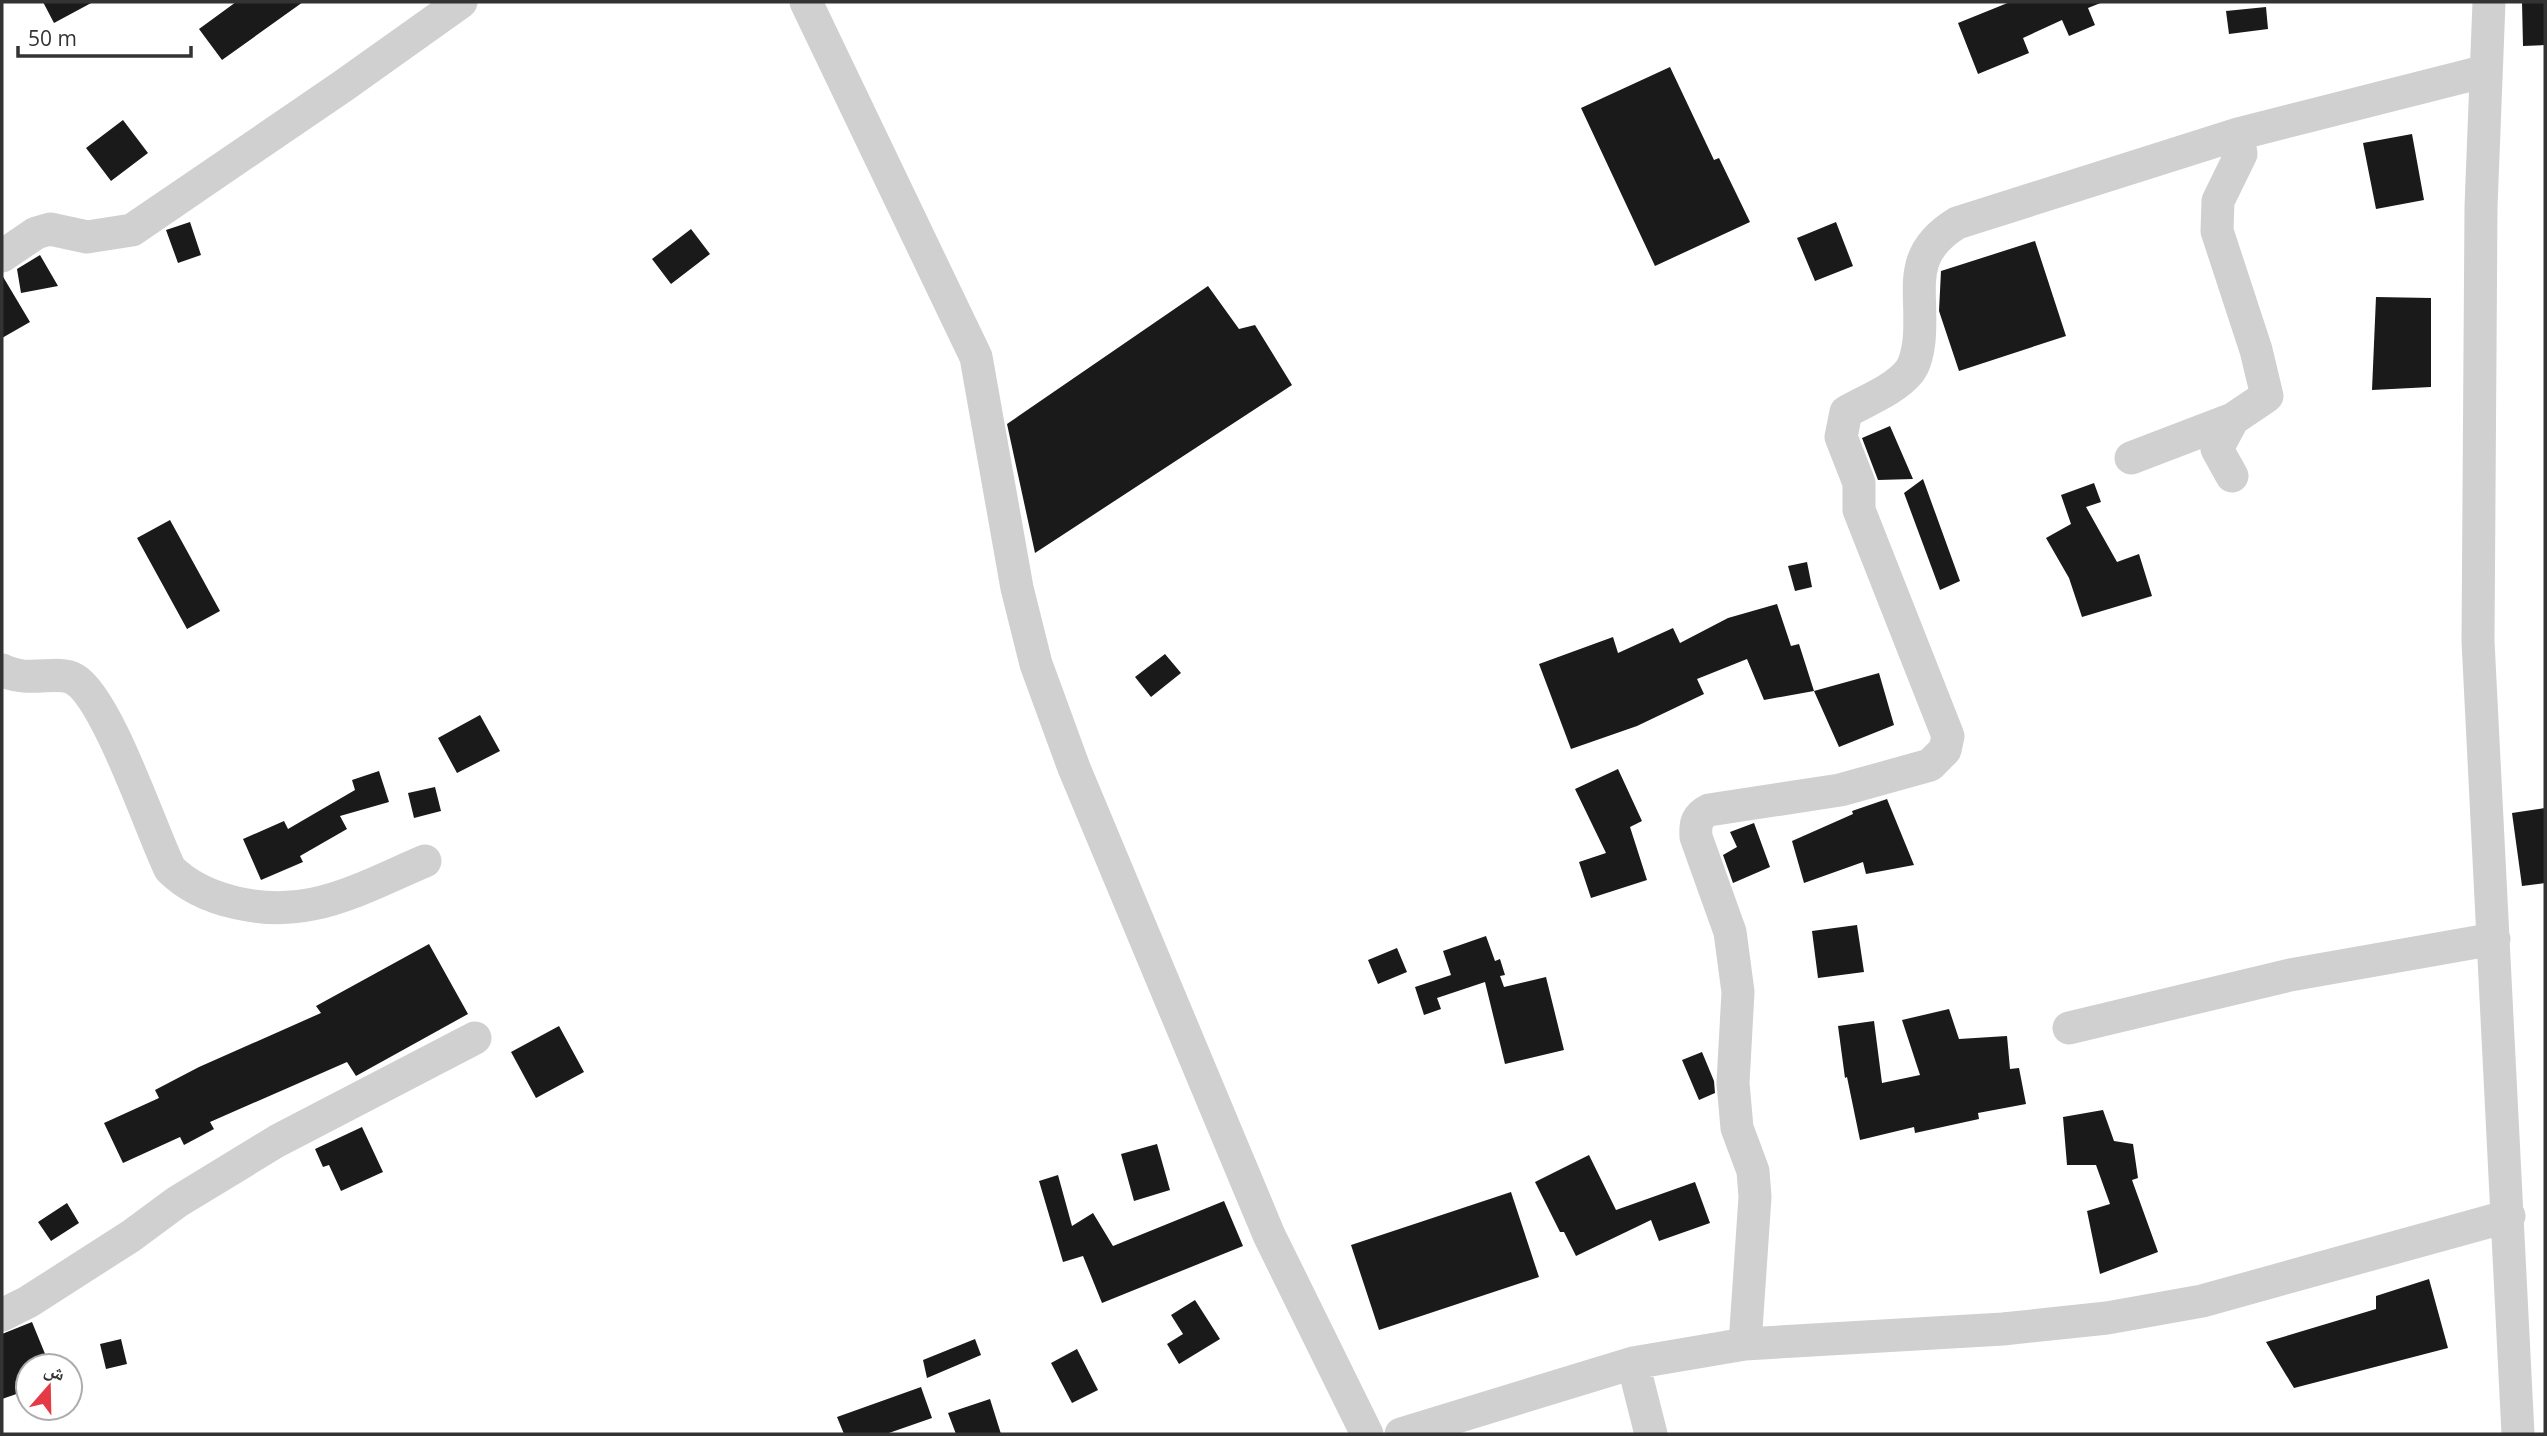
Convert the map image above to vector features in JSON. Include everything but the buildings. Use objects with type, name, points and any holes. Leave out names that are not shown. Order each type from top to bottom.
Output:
[{"type":"street","points":[[2,256],[36,233],[50,229],[87,237],[132,230],[461,2]]},
{"type":"street","points":[[806,2],[976,356],[1017,588],[1036,664],[1074,768],[1269,1235],[1367,1434]]},
{"type":"street","points":[[2489,2],[2481,207],[2478,640],[2518,1434]]},
{"type":"street","points":[[1745,1344],[1755,1197],[1753,1171],[1737,1128],[1732,1083],[1738,992],[1730,932],[1696,837],[1695,824],[1701,814],[1709,810],[1840,790],[1930,765],[1945,750],[1948,736],[1859,510],[1859,483],[1841,437],[1846,412],[1895,384],[1911,370],[1920,327],[1918,272],[1925,251],[1940,234],[1957,223],[2238,134],[2486,71]]},
{"type":"street","points":[[2130,458],[2233,419],[2267,396],[2256,350],[2217,231],[2218,201],[2241,154],[2238,134]]},
{"type":"street","points":[[2232,476],[2217,449],[2233,419]]},
{"type":"street","points":[[2,670],[15,677],[73,677],[84,686],[113,739],[170,869],[185,884],[234,901],[276,906],[312,904],[361,888],[425,861]]},
{"type":"street","points":[[2069,1028],[2290,975],[2494,939]]},
{"type":"street","points":[[2,1315],[27,1302],[131,1236],[177,1202],[277,1141],[475,1038]]},
{"type":"street","points":[[1401,1434],[1633,1363],[1745,1344],[2003,1329],[2107,1318],[2202,1301],[2508,1216]]},
{"type":"street","points":[[1633,1363],[1651,1434]]}]
